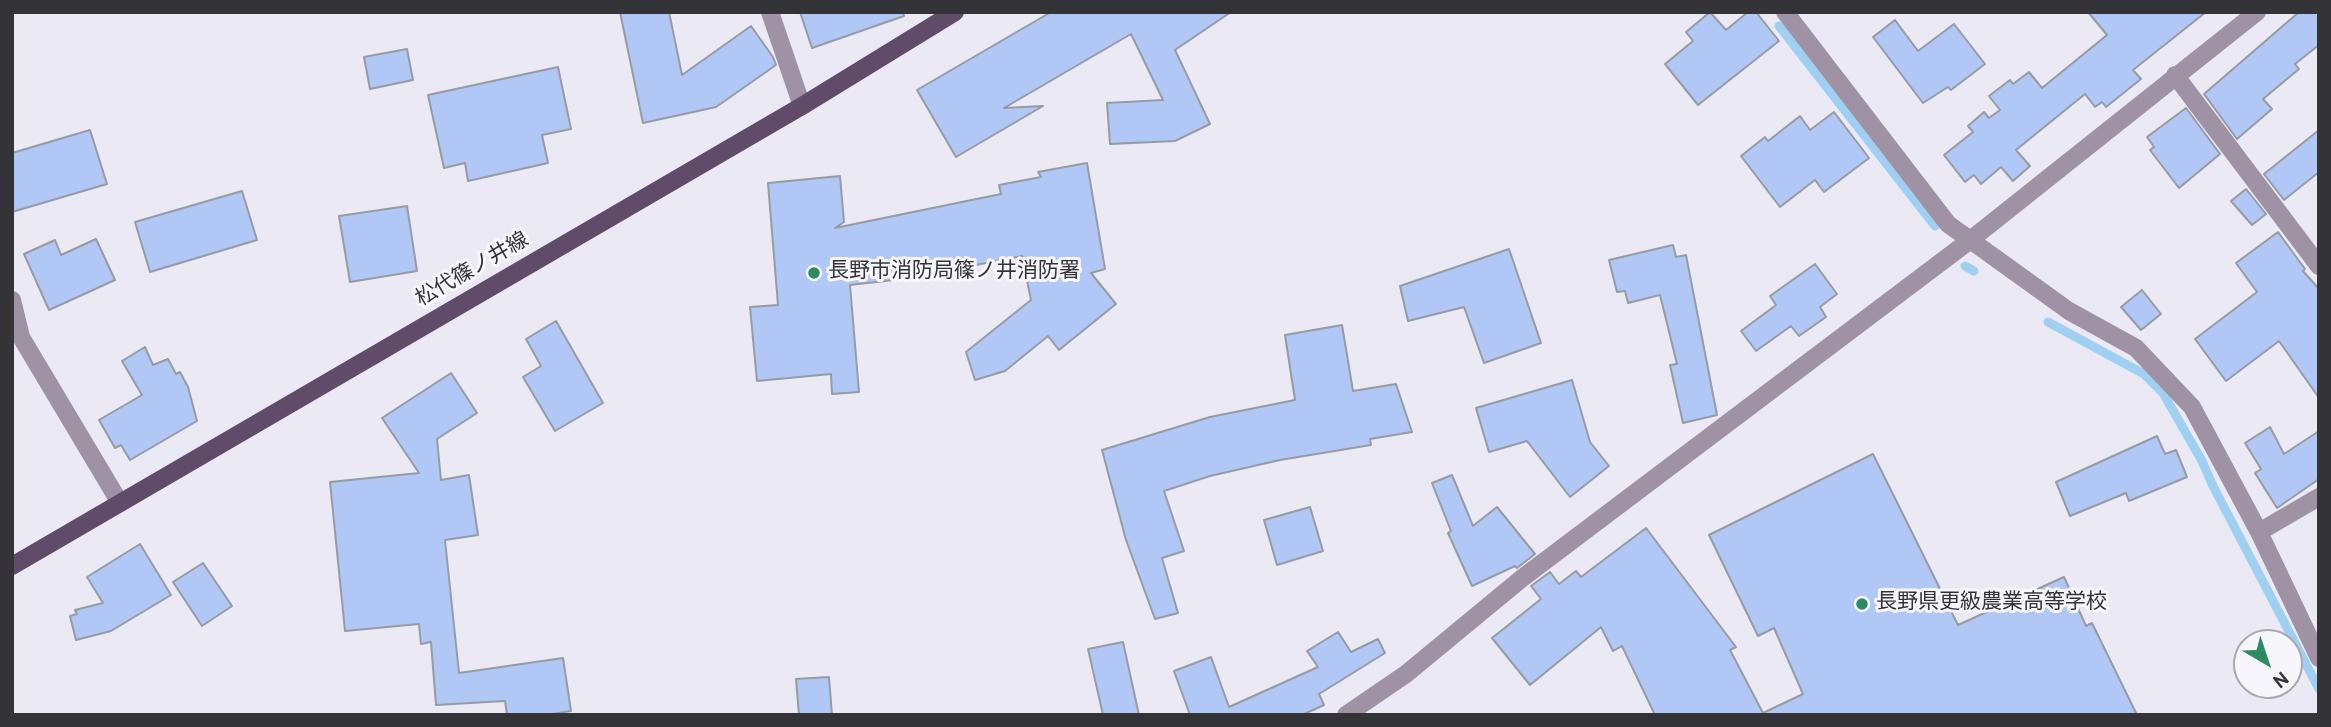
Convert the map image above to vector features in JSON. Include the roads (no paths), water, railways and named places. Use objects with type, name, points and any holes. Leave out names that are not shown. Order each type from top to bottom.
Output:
[{"type":"main road","name":"松代篠ノ井線","points":[[12,566],[802,106],[955,12]]},
{"type":"street","points":[[770,12],[802,106]]},
{"type":"street","points":[[1785,12],[1948,224],[2068,311],[2136,348],[2192,407],[2259,532],[2319,657]]},
{"type":"street","points":[[1346,715],[1406,674],[1521,579],[1969,240],[2257,12]]},
{"type":"street","points":[[2175,75],[2319,266]]},
{"type":"street","points":[[12,300],[21,337],[120,503]]},
{"type":"street","points":[[2259,532],[2319,498]]},
{"type":"waterway","points":[[1779,26],[1935,226]]},
{"type":"waterway","points":[[1965,266],[1974,271]]},
{"type":"waterway","points":[[2048,322],[2144,374],[2163,393],[2202,461],[2319,689]]},
{"type":"place","name":"長野市消防局篠ノ井消防署","points":[[814,273]]},
{"type":"place","name":"長野県更級農業高等学校","points":[[1862,604]]}]
